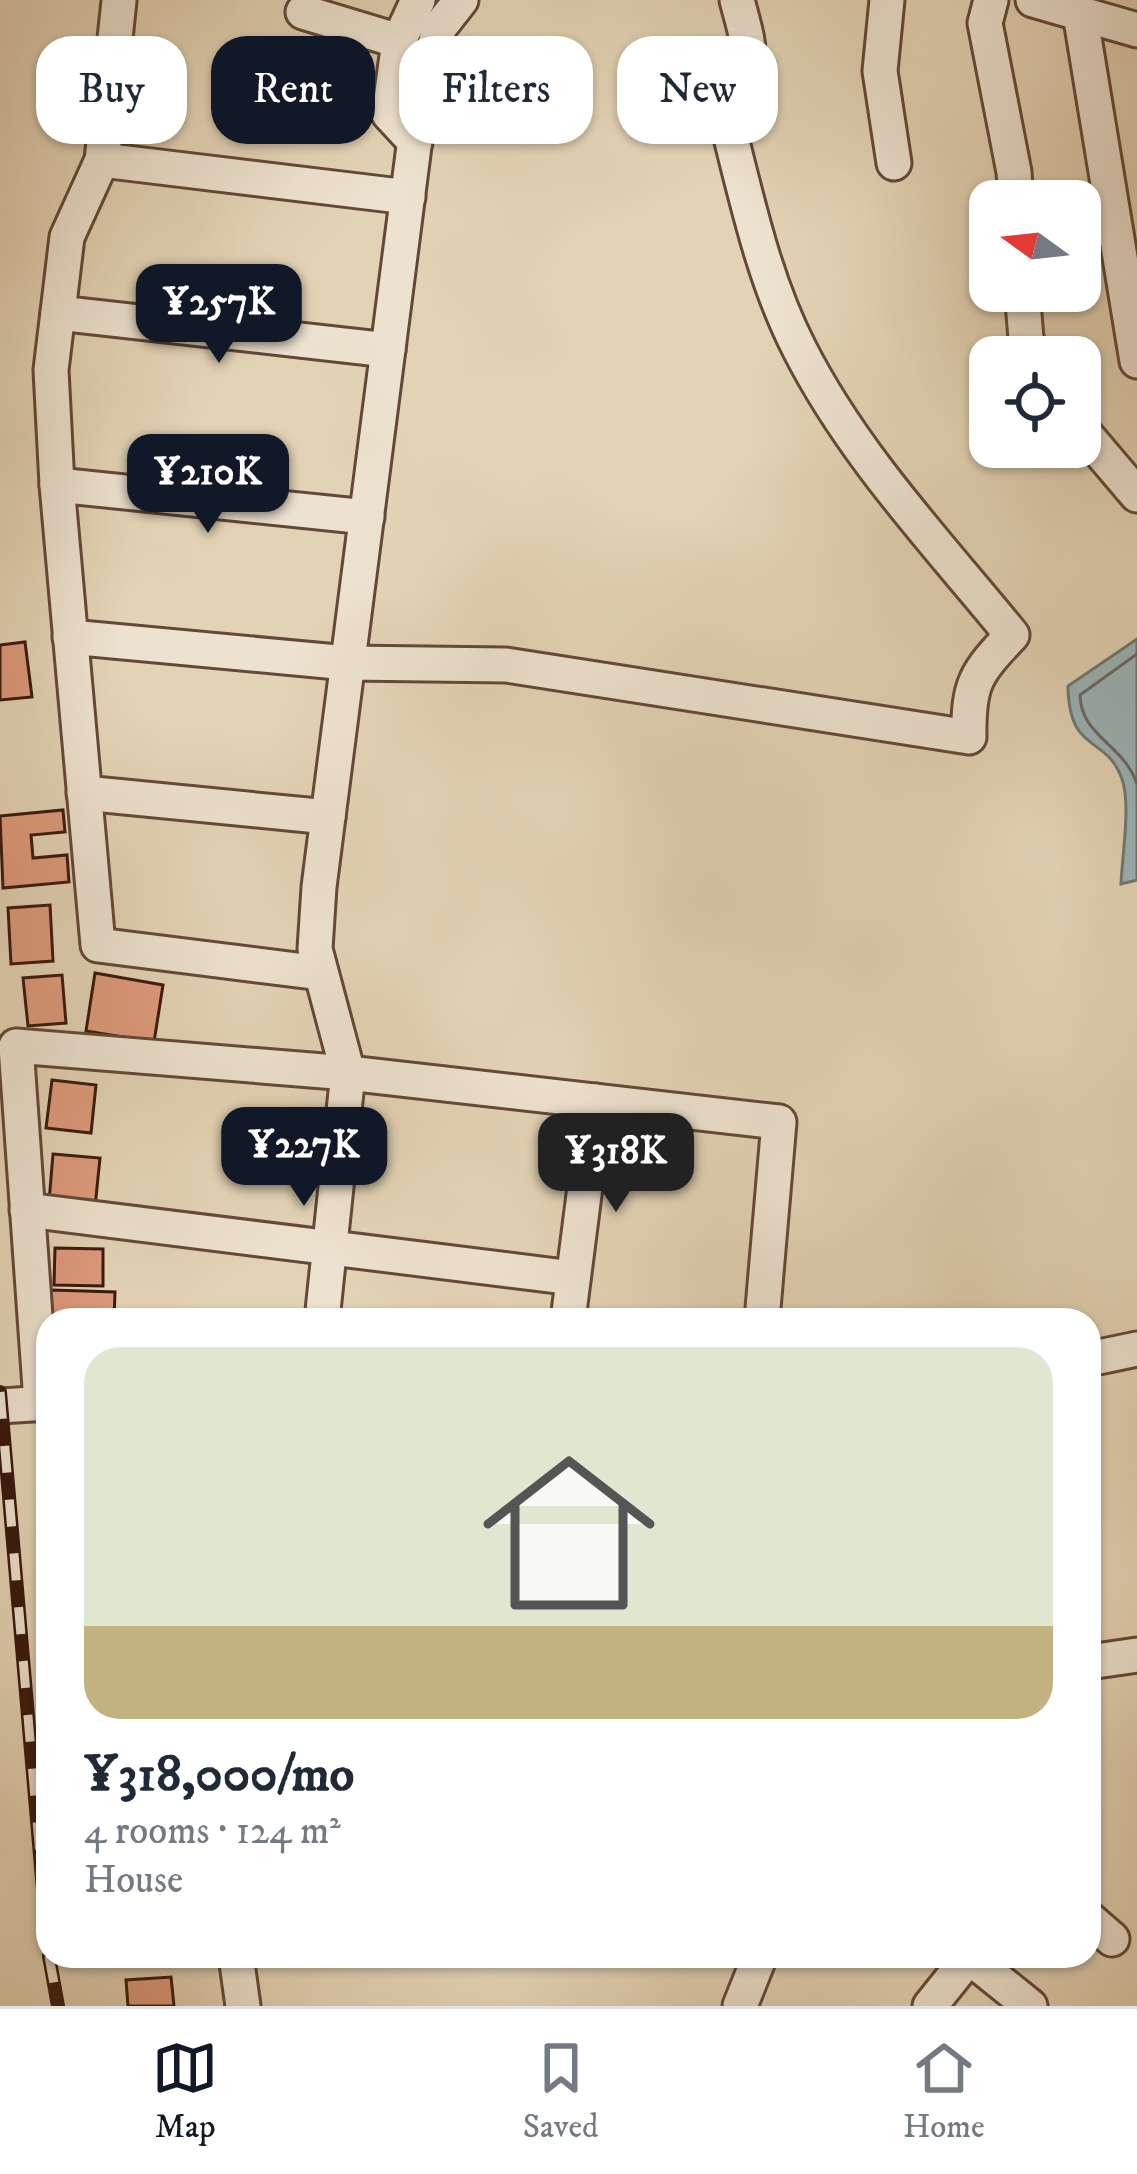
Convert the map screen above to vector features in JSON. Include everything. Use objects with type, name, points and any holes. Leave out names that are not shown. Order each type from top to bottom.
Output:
[{"type":"street","points":[[401,36],[418,0]]},
{"type":"street","points":[[437,36],[461,0]]},
{"type":"street","points":[[70,638],[348,663],[506,664],[969,737],[968,700],[976,674],[1012,635],[855,443],[797,346],[762,254],[722,103],[747,75],[748,43],[737,0]]},
{"type":"street","points":[[886,0],[880,71],[894,163]]},
{"type":"street","points":[[991,0],[985,23],[1015,180]]},
{"type":"street","points":[[1033,0],[1137,30]]},
{"type":"street","points":[[119,1],[102,160],[67,237],[51,370],[98,945],[321,973]]},
{"type":"street","points":[[303,12],[399,41],[389,114],[399,125]]},
{"type":"street","points":[[1080,13],[1137,361]]},
{"type":"street","points":[[323,1308],[348,1072],[315,949],[415,144]]},
{"type":"street","points":[[102,160],[408,197]]},
{"type":"street","points":[[58,313],[388,350]]},
{"type":"street","points":[[1101,453],[1137,495]]},
{"type":"street","points":[[57,485],[367,518]]},
{"type":"street","points":[[84,794],[328,817]]},
{"type":"street","points":[[36,1308],[16,1046],[348,1072],[779,1122],[763,1308]]},
{"type":"street","points":[[569,1308],[596,1101]]},
{"type":"street","points":[[27,1210],[573,1278]]},
{"type":"street","points":[[1101,1356],[1137,1349]]},
{"type":"street","points":[[0,1406],[36,1403]]},
{"type":"street","points":[[1101,1661],[1137,1654]]},
{"type":"street","points":[[238,1968],[243,2006]]},
{"type":"street","points":[[740,2006],[755,1968]]},
{"type":"street","points":[[930,2006],[960,1968]]},
{"type":"street","points":[[983,1968],[1030,2006]]},
{"type":"water","points":[[1137,639],[1137,880],[1121,884],[1125,789],[1107,755],[1081,734],[1070,708],[1068,686]]},
{"type":"building","points":[[25,642],[32,697],[0,700],[0,645]]},
{"type":"building","points":[[63,810],[65,832],[31,835],[33,858],[67,855],[69,882],[3,888],[0,816]]},
{"type":"building","points":[[50,905],[53,961],[11,964],[8,908]]},
{"type":"building","points":[[95,973],[163,985],[154,1042],[86,1031]]},
{"type":"building","points":[[62,975],[66,1023],[28,1026],[23,978]]},
{"type":"building","points":[[52,1080],[96,1085],[91,1133],[46,1128]]},
{"type":"building","points":[[53,1154],[100,1158],[94,1217],[48,1214]]},
{"type":"building","points":[[55,1248],[103,1249],[103,1286],[54,1285]]},
{"type":"building","points":[[51,1290],[115,1292],[114,1308],[50,1308]]},
{"type":"building","points":[[171,1977],[174,2006],[128,2006],[126,1980]]},
{"type":"railway","points":[[0,1392],[36,1809]]},
{"type":"railway","points":[[51,1968],[58,2006]]}]
